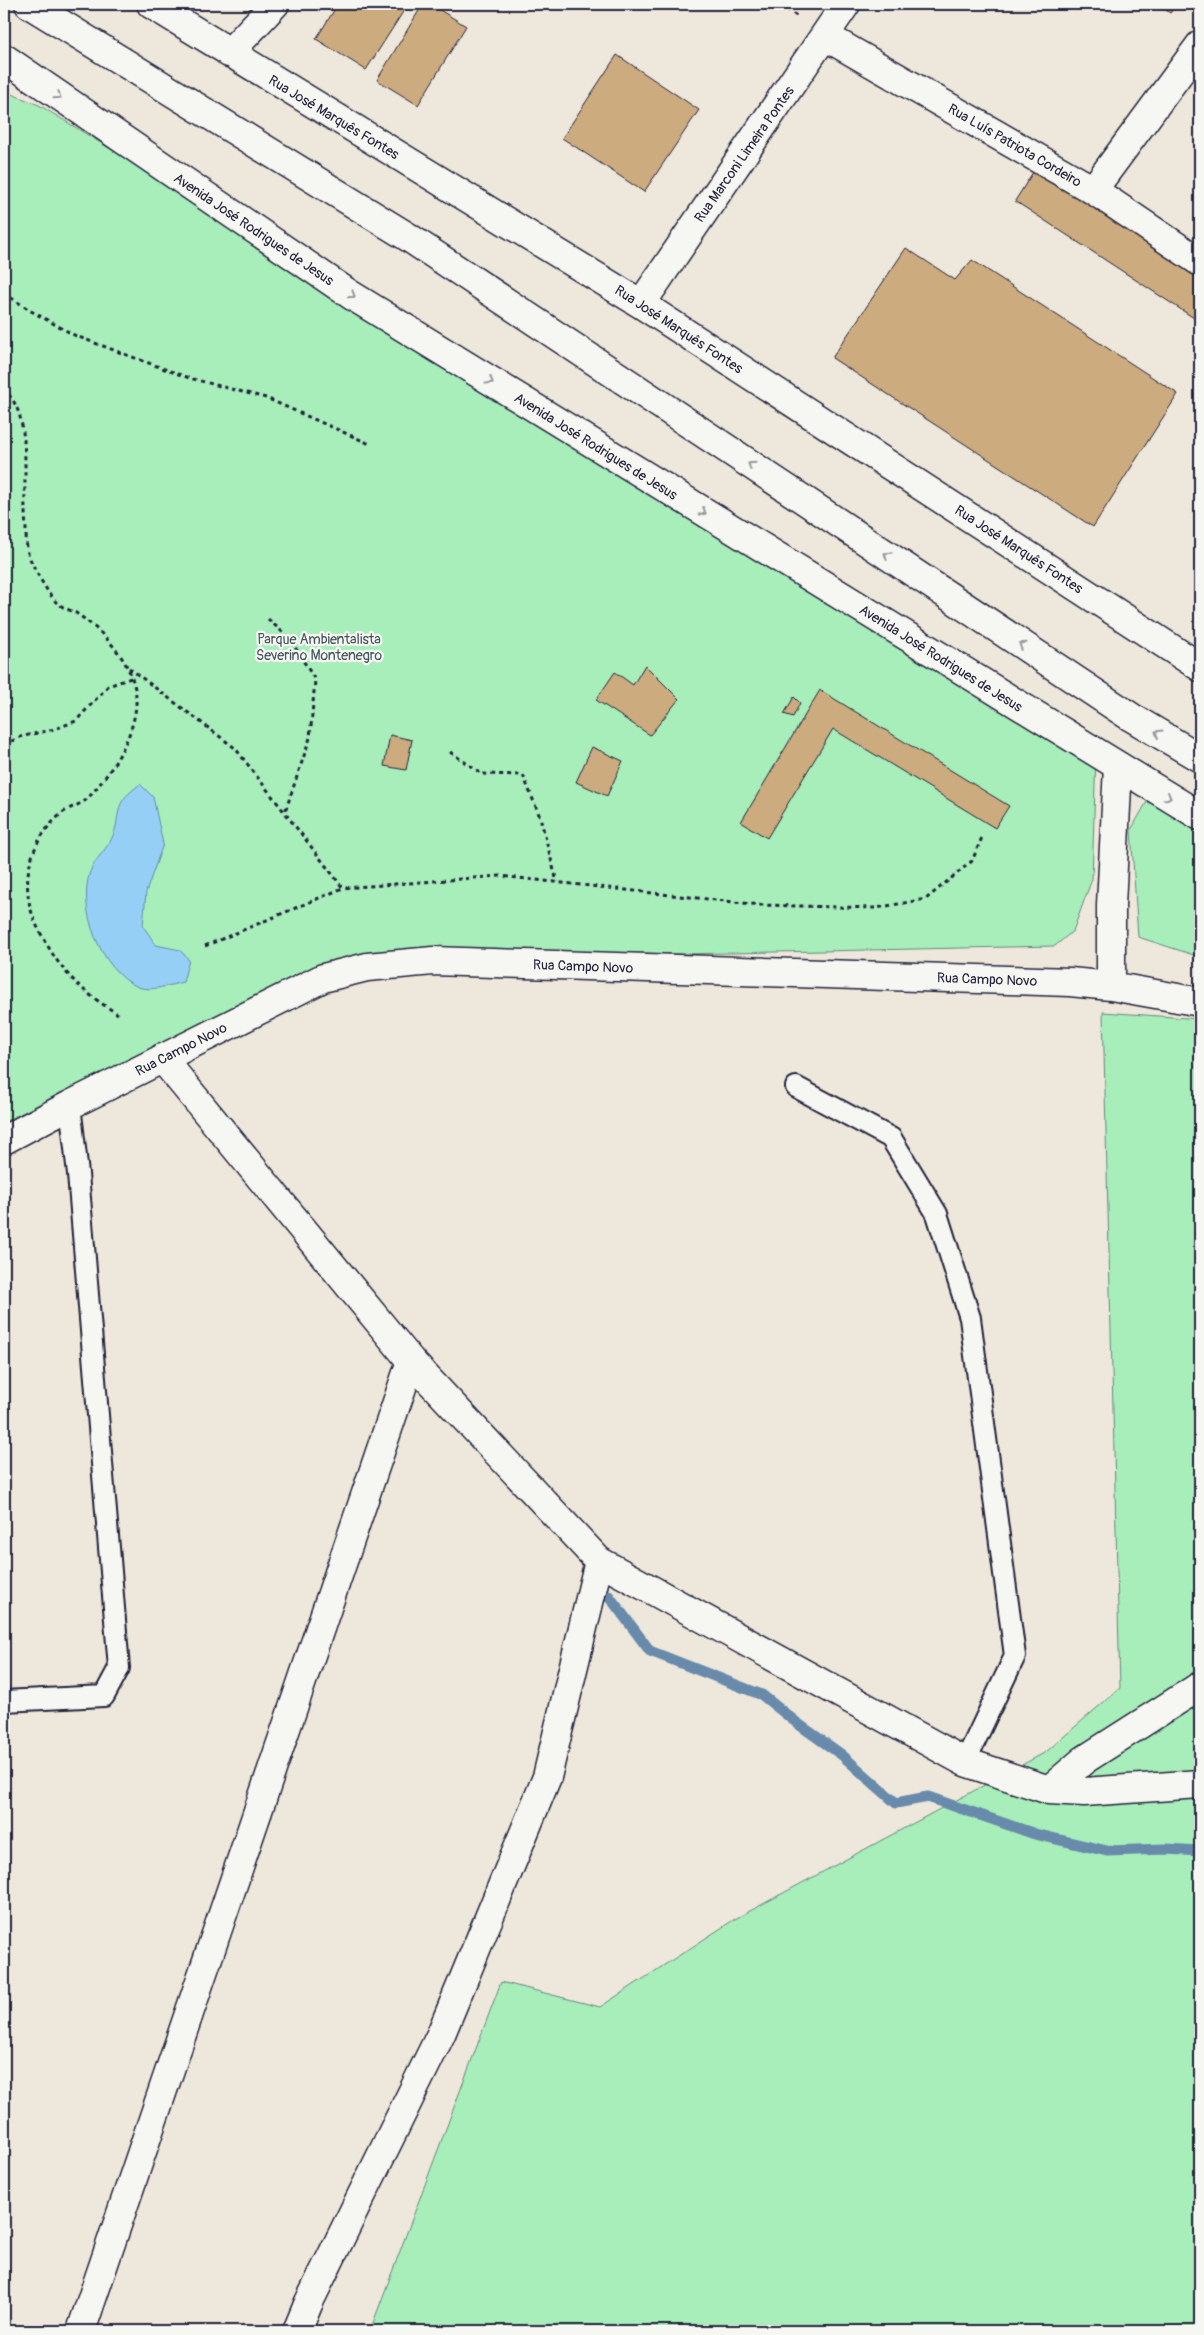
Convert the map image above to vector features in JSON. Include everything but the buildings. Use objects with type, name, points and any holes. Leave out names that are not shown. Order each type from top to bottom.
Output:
[{"type":"street","points":[[29,4],[408,237],[1123,711],[1200,758]]},
{"type":"street","name":"Rua José Marquês Fontes","points":[[151,4],[641,304],[1200,667]]},
{"type":"street","points":[[229,53],[275,4]]},
{"type":"street","name":"Rua Marconi Limeira Pontes","points":[[641,304],[846,4]]},
{"type":"street","name":"Rua Luís Patriota Cordeiro","points":[[825,36],[1093,190],[1200,262]]},
{"type":"street","points":[[1093,190],[1200,45]]},
{"type":"street","name":"Avenida José Rodrigues de Jesus","points":[[4,58],[351,295],[1200,816]]},
{"type":"street","points":[[4,69],[36,80]]},
{"type":"street","points":[[1111,986],[1111,905],[1118,767]]},
{"type":"street","name":"Rua Campo Novo","points":[[4,1140],[322,978],[367,967],[432,961],[1070,982],[1111,986],[1200,1002]]},
{"type":"street","points":[[162,1058],[411,1361],[599,1561],[965,1762],[1049,1790],[1084,1792],[1200,1784]]},
{"type":"street","points":[[81,2331],[411,1361]]},
{"type":"street","points":[[297,2331],[309,2302],[441,2034],[547,1777],[599,1561]]},
{"type":"street","points":[[1049,1790],[1084,1760],[1200,1686]]},
{"type":"lane","points":[[796,1087],[892,1138],[937,1214],[970,1318],[1015,1656],[965,1762]]},
{"type":"lane","points":[[4,1702],[104,1696],[119,1668],[78,1174],[70,1105]]},
{"type":"path","points":[[4,293],[31,312],[76,336],[189,378],[266,398],[370,444]]},
{"type":"path","points":[[4,388],[15,404],[24,436],[23,492],[28,552],[57,603],[98,630],[129,668],[235,748],[343,888]]},
{"type":"path","points":[[268,618],[290,639],[315,680],[310,738],[285,812]]},
{"type":"path","points":[[118,1014],[94,999],[64,972],[36,926],[28,904],[26,878],[31,860],[44,833],[61,813],[88,798],[121,753],[132,726],[136,697],[129,668]]},
{"type":"path","points":[[4,746],[20,737],[55,729],[76,721],[108,686],[131,678]]},
{"type":"path","points":[[450,752],[482,774],[523,775],[540,818],[557,882]]},
{"type":"path","points":[[205,946],[343,888],[500,876],[761,905],[876,908],[926,899],[972,861],[983,835]]},
{"type":"green space","name":"Parque Ambientalista Severino Montenegro","points":[[4,91],[39,105],[1096,754],[1092,879],[1073,931],[1055,946],[682,954],[422,949],[225,1014],[4,1122]]},
{"type":"green space","points":[[1149,798],[1200,833],[1200,957],[1138,937],[1131,830]]},
{"type":"green space","points":[[1103,1012],[1200,1019],[1200,2331],[370,2331],[501,1982],[600,2007],[735,1919],[1046,1752],[1120,1688]]},
{"type":"water","points":[[140,784],[153,797],[163,844],[146,892],[143,926],[156,945],[180,950],[189,960],[183,982],[149,989],[138,987],[125,979],[113,967],[95,937],[87,903],[87,887],[92,867],[112,838],[123,800]]},
{"type":"waterway","points":[[609,1596],[650,1651],[762,1695],[842,1755],[896,1803],[928,1797],[1035,1834],[1107,1851],[1166,1849],[1200,1851]]}]
